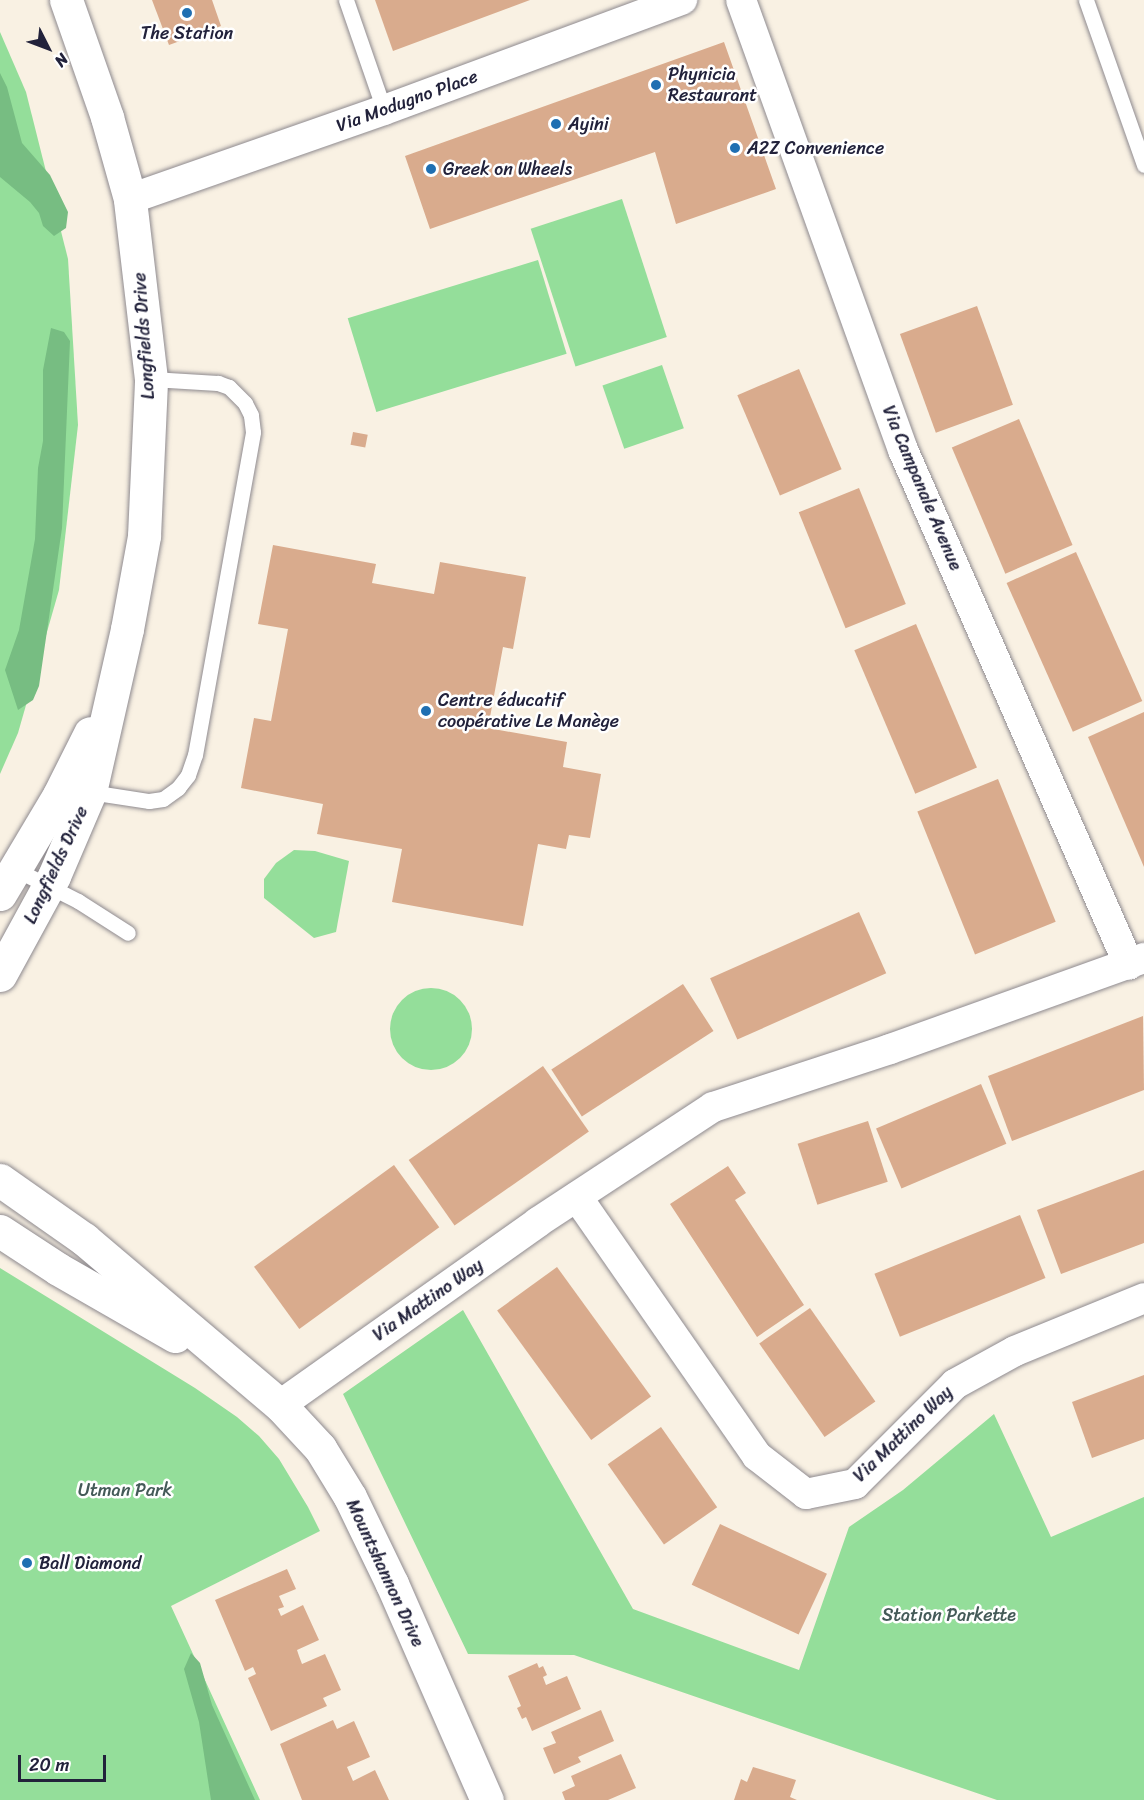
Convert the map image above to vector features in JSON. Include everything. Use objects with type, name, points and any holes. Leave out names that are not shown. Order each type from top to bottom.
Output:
[{"type":"street","name":"Longfields Drive","points":[[0,975],[49,885],[74,834],[90,792],[144,536],[151,379],[130,199],[107,117],[66,0]]},
{"type":"street","name":"Via Modugno Place","points":[[130,199],[384,110],[682,0]]},
{"type":"street","name":"Via Campanale Avenue","points":[[741,0],[903,450],[1136,961]]},
{"type":"street","name":"Longfields Drive","points":[[8,881],[78,759],[115,680]]},
{"type":"street","name":"Via Mattino Way","points":[[280,1405],[577,1197],[713,1107],[890,1049],[1136,961]]},
{"type":"street","name":"Mountshannon Drive","points":[[0,1180],[84,1239],[280,1405],[320,1448],[350,1497],[487,1800]]},
{"type":"street","name":"Via Mattino Way","points":[[577,1197],[757,1456],[806,1494],[855,1484],[955,1384],[1015,1351],[1144,1298]]},
{"type":"street","name":"Mountshannon Drive","points":[[0,1231],[58,1269],[242,1373]]},
{"type":"lane","points":[[346,0],[384,110]]},
{"type":"lane","points":[[1086,0],[1144,165]]},
{"type":"lane","points":[[90,792],[148,801],[163,799],[178,788],[188,775],[195,755],[253,432],[251,415],[245,403],[229,387],[218,383],[151,379]]},
{"type":"lane","points":[[8,881],[49,885],[128,933]]},
{"type":"green space","points":[[0,32],[26,92],[68,259],[78,425],[59,590],[18,733],[0,774]]},
{"type":"green space","points":[[0,73],[7,87],[22,143],[50,175],[68,212],[66,228],[54,236],[43,226],[39,213],[30,202],[0,177]]},
{"type":"green space","points":[[622,199],[667,337],[576,367],[531,229]]},
{"type":"green space","points":[[538,260],[567,354],[376,412],[348,318]]},
{"type":"green space","points":[[51,328],[64,332],[70,341],[62,528],[39,686],[33,700],[18,710],[5,670],[19,630],[35,539],[38,468],[43,441],[43,370]]},
{"type":"green space","points":[[662,365],[684,428],[624,449],[602,386]]},
{"type":"green space","points":[[294,850],[315,851],[349,861],[336,932],[314,938],[264,898],[264,879],[276,863]]},
{"type":"green space","points":[[431,988],[447,991],[460,1000],[469,1013],[472,1029],[469,1045],[460,1058],[447,1067],[431,1070],[415,1067],[402,1058],[393,1045],[390,1029],[393,1013],[402,1000],[415,991]]},
{"type":"green space","name":"Utman Park","points":[[0,1268],[195,1388],[237,1417],[259,1436],[279,1459],[320,1531],[171,1606],[260,1800],[0,1800]]},
{"type":"green space","name":"Station Parkette","points":[[463,1310],[633,1609],[799,1670],[849,1527],[903,1490],[994,1414],[1051,1537],[1144,1497],[1144,1800],[997,1800],[574,1655],[468,1654],[343,1394]]},
{"type":"green space","points":[[191,1653],[200,1663],[212,1705],[255,1800],[211,1800],[199,1722],[184,1669]]},
{"type":"building","name":"The Station","points":[[152,0],[212,0],[221,26],[169,45]]},
{"type":"building","points":[[375,0],[530,0],[393,51]]},
{"type":"building","points":[[724,42],[776,189],[676,224],[655,152],[430,229],[405,156]]},
{"type":"building","points":[[977,306],[1013,405],[936,433],[900,334]]},
{"type":"building","points":[[799,369],[842,469],[780,496],[737,395]]},
{"type":"building","points":[[1019,419],[1073,545],[1005,574],[952,448]]},
{"type":"building","points":[[353,432],[368,435],[365,448],[351,445]]},
{"type":"building","points":[[859,488],[906,604],[846,628],[799,512]]},
{"type":"building","points":[[273,545],[376,564],[372,583],[434,594],[440,562],[526,577],[513,649],[503,647],[488,728],[567,742],[563,767],[601,774],[590,838],[569,835],[566,849],[538,844],[523,926],[392,902],[402,849],[317,834],[323,804],[241,788],[254,718],[271,721],[288,629],[258,624]]},
{"type":"building","points":[[1076,552],[1142,701],[1073,732],[1007,583]]},
{"type":"building","points":[[916,624],[977,768],[915,794],[854,650]]},
{"type":"building","points":[[1144,712],[1144,867],[1088,737]]},
{"type":"building","points":[[998,779],[1056,922],[975,954],[917,812]]},
{"type":"building","points":[[859,912],[886,973],[737,1040],[710,978]]},
{"type":"building","points":[[683,984],[713,1031],[582,1116],[551,1070]]},
{"type":"building","points":[[1143,1016],[1144,1090],[1012,1141],[988,1076]]},
{"type":"building","points":[[543,1066],[589,1132],[455,1226],[409,1160]]},
{"type":"building","points":[[981,1084],[1006,1144],[901,1188],[876,1129]]},
{"type":"building","points":[[868,1121],[888,1182],[817,1205],[798,1144]]},
{"type":"building","points":[[394,1165],[439,1227],[299,1329],[254,1267]]},
{"type":"building","points":[[728,1166],[746,1193],[735,1200],[804,1305],[757,1337],[670,1204]]},
{"type":"building","points":[[1144,1170],[1144,1243],[1061,1274],[1037,1210]]},
{"type":"building","points":[[1020,1215],[1045,1278],[900,1337],[874,1274]]},
{"type":"building","points":[[557,1267],[651,1396],[591,1440],[497,1310]]},
{"type":"building","points":[[810,1308],[875,1401],[825,1437],[759,1344]]},
{"type":"building","points":[[1144,1375],[1144,1439],[1092,1458],[1072,1402]]},
{"type":"building","points":[[661,1427],[717,1507],[664,1545],[608,1464]]},
{"type":"building","points":[[720,1524],[827,1574],[799,1635],[692,1585]]},
{"type":"building","points":[[287,1569],[296,1589],[279,1596],[284,1607],[278,1609],[281,1616],[303,1605],[319,1640],[297,1650],[302,1664],[325,1654],[341,1690],[323,1698],[327,1706],[271,1731],[248,1678],[256,1674],[253,1667],[245,1671],[215,1600]]},
{"type":"building","points":[[537,1663],[539,1668],[543,1666],[547,1675],[543,1677],[546,1685],[567,1676],[581,1709],[532,1731],[526,1717],[522,1719],[517,1708],[521,1706],[508,1676]]},
{"type":"building","points":[[601,1710],[614,1741],[578,1757],[581,1762],[554,1774],[543,1748],[556,1743],[551,1732]]},
{"type":"building","points":[[333,1720],[337,1729],[354,1721],[370,1757],[347,1767],[353,1781],[375,1770],[389,1800],[302,1800],[280,1744]]},
{"type":"building","points":[[621,1754],[636,1788],[608,1800],[565,1800],[562,1792],[575,1786],[571,1776]]},
{"type":"building","points":[[753,1767],[796,1780],[790,1797],[797,1800],[734,1800],[741,1779],[747,1782]]},
{"type":"place","name":"The Station","points":[[187,13]]},
{"type":"place","name":"Phynicia Restaurant","points":[[656,85]]},
{"type":"place","name":"Ayini","points":[[556,124]]},
{"type":"place","name":"A2Z Convenience","points":[[735,148]]},
{"type":"place","name":"Greek on Wheels","points":[[431,169]]},
{"type":"place","name":"Centre éducatif coopérative Le Manège","points":[[426,711]]},
{"type":"place","name":"Ball Diamond","points":[[27,1563]]}]
